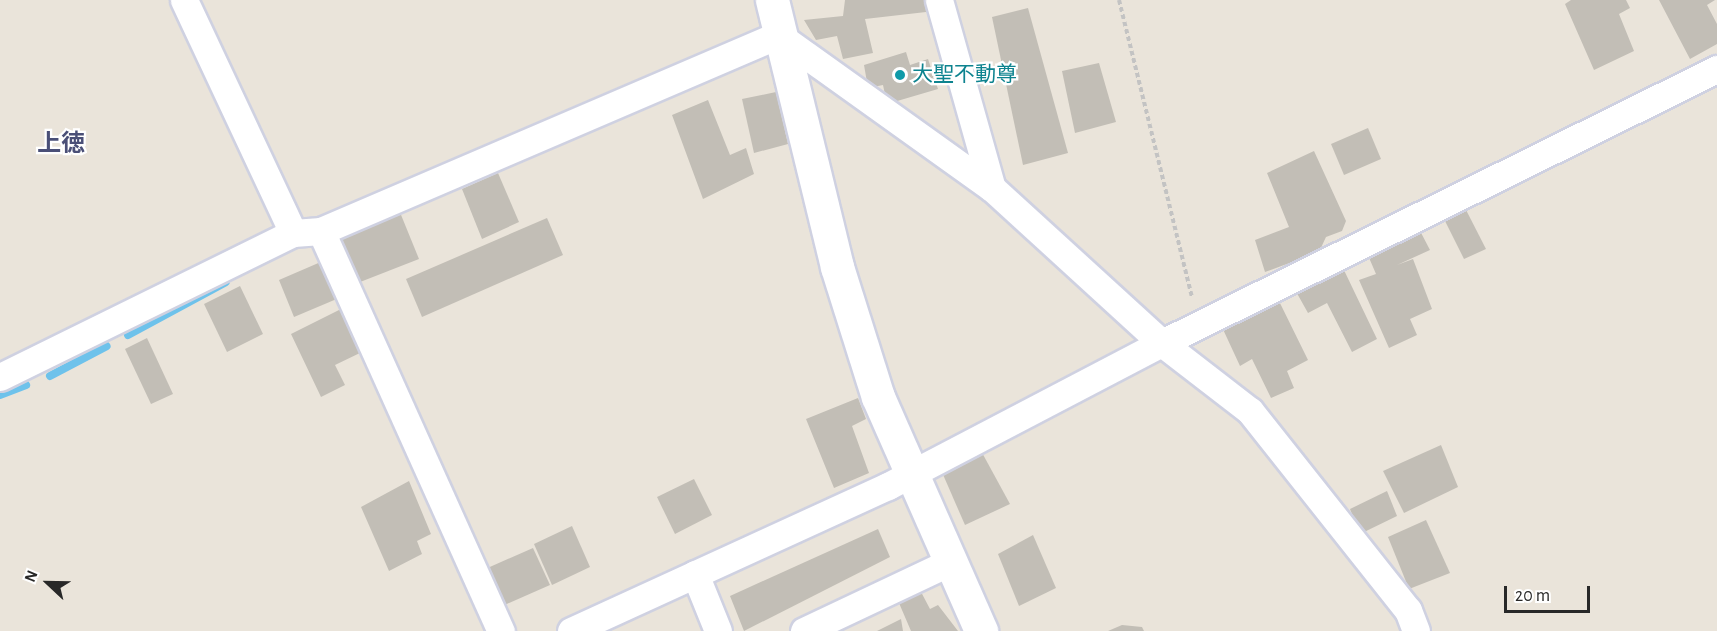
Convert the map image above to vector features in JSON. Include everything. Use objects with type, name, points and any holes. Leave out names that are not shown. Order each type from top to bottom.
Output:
[{"type":"street","points":[[184,0],[293,233]]},
{"type":"street","points":[[772,0],[778,35],[837,267],[878,397],[981,631]]},
{"type":"street","points":[[939,0],[993,188]]},
{"type":"street","points":[[0,377],[293,233],[321,231],[778,35]]},
{"type":"street","points":[[778,35],[993,188],[1162,343],[1250,411],[1408,610],[1416,631]]},
{"type":"street","points":[[571,631],[910,471],[1199,324],[1717,69]]},
{"type":"street","points":[[321,231],[501,631]]},
{"type":"street","points":[[804,631],[950,561]]},
{"type":"street","points":[[695,574],[718,631]]},
{"type":"path","points":[[1119,0],[1199,324]]},
{"type":"building","points":[[845,0],[925,0],[926,12],[865,19],[873,53],[843,59],[837,36],[816,40],[804,20],[843,16]]},
{"type":"building","points":[[1571,0],[1626,0],[1630,8],[1619,14],[1634,51],[1594,70],[1565,4]]},
{"type":"building","points":[[1659,0],[1715,0],[1707,5],[1717,24],[1717,44],[1690,59]]},
{"type":"building","points":[[1028,8],[1068,153],[1023,165],[992,17]]},
{"type":"building","name":"大聖不動尊","points":[[906,52],[910,65],[928,59],[938,89],[887,104],[883,85],[868,88],[864,65]]},
{"type":"building","points":[[1099,63],[1116,122],[1075,133],[1062,71]]},
{"type":"building","points":[[776,92],[788,144],[754,153],[742,99]]},
{"type":"building","points":[[708,100],[730,155],[746,148],[754,174],[703,199],[672,115]]},
{"type":"building","points":[[1368,128],[1381,159],[1344,175],[1331,144]]},
{"type":"building","points":[[1314,151],[1346,221],[1342,231],[1326,237],[1319,252],[1265,272],[1255,240],[1289,227],[1267,173]]},
{"type":"building","points":[[498,173],[519,222],[482,239],[462,189]]},
{"type":"building","points":[[397,205],[419,259],[355,284],[334,231]]},
{"type":"building","points":[[1464,206],[1486,249],[1464,259],[1443,217]]},
{"type":"building","points":[[547,218],[563,255],[422,317],[406,279]]},
{"type":"building","points":[[1418,227],[1430,250],[1397,265],[1413,259],[1432,309],[1410,319],[1417,335],[1389,348],[1359,280],[1376,274],[1367,253]]},
{"type":"building","points":[[323,261],[339,298],[294,317],[279,280]]},
{"type":"building","points":[[1342,266],[1377,339],[1352,352],[1327,303],[1308,313],[1294,288]]},
{"type":"building","points":[[240,286],[263,334],[227,352],[204,304]]},
{"type":"building","points":[[1277,297],[1308,360],[1287,371],[1294,388],[1271,398],[1252,359],[1240,366],[1221,325]]},
{"type":"building","points":[[341,309],[362,352],[335,365],[345,385],[321,397],[291,334]]},
{"type":"building","points":[[147,338],[173,394],[151,404],[125,349]]},
{"type":"building","points":[[858,398],[866,419],[852,426],[869,473],[834,488],[806,419]]},
{"type":"building","points":[[1441,445],[1458,487],[1404,513],[1383,471]]},
{"type":"building","points":[[980,449],[1010,504],[965,525],[941,470]]},
{"type":"building","points":[[694,479],[712,515],[675,534],[657,497]]},
{"type":"building","points":[[409,481],[431,534],[417,541],[422,554],[389,571],[361,507]]},
{"type":"building","points":[[1387,491],[1397,516],[1360,534],[1350,509]]},
{"type":"building","points":[[1426,520],[1450,573],[1409,589],[1388,537]]},
{"type":"building","points":[[572,526],[590,567],[552,585],[534,544]]},
{"type":"building","points":[[878,529],[890,557],[744,631],[730,596]]},
{"type":"building","points":[[1033,535],[1056,588],[1019,606],[998,554]]},
{"type":"building","points":[[533,548],[550,585],[500,607],[483,570]]},
{"type":"building","points":[[920,590],[930,609],[938,605],[958,631],[911,631],[899,603]]},
{"type":"building","points":[[901,619],[903,631],[877,631]]},
{"type":"building","points":[[1122,625],[1142,627],[1144,631],[1108,631]]},
{"type":"waterway","points":[[128,335],[226,282]]},
{"type":"waterway","points":[[50,376],[107,346]]},
{"type":"waterway","points":[[0,395],[26,385]]},
{"type":"place","name":"大聖不動尊","points":[[900,75]]},
{"type":"district","name":"上徳","points":[[61,145]]}]
